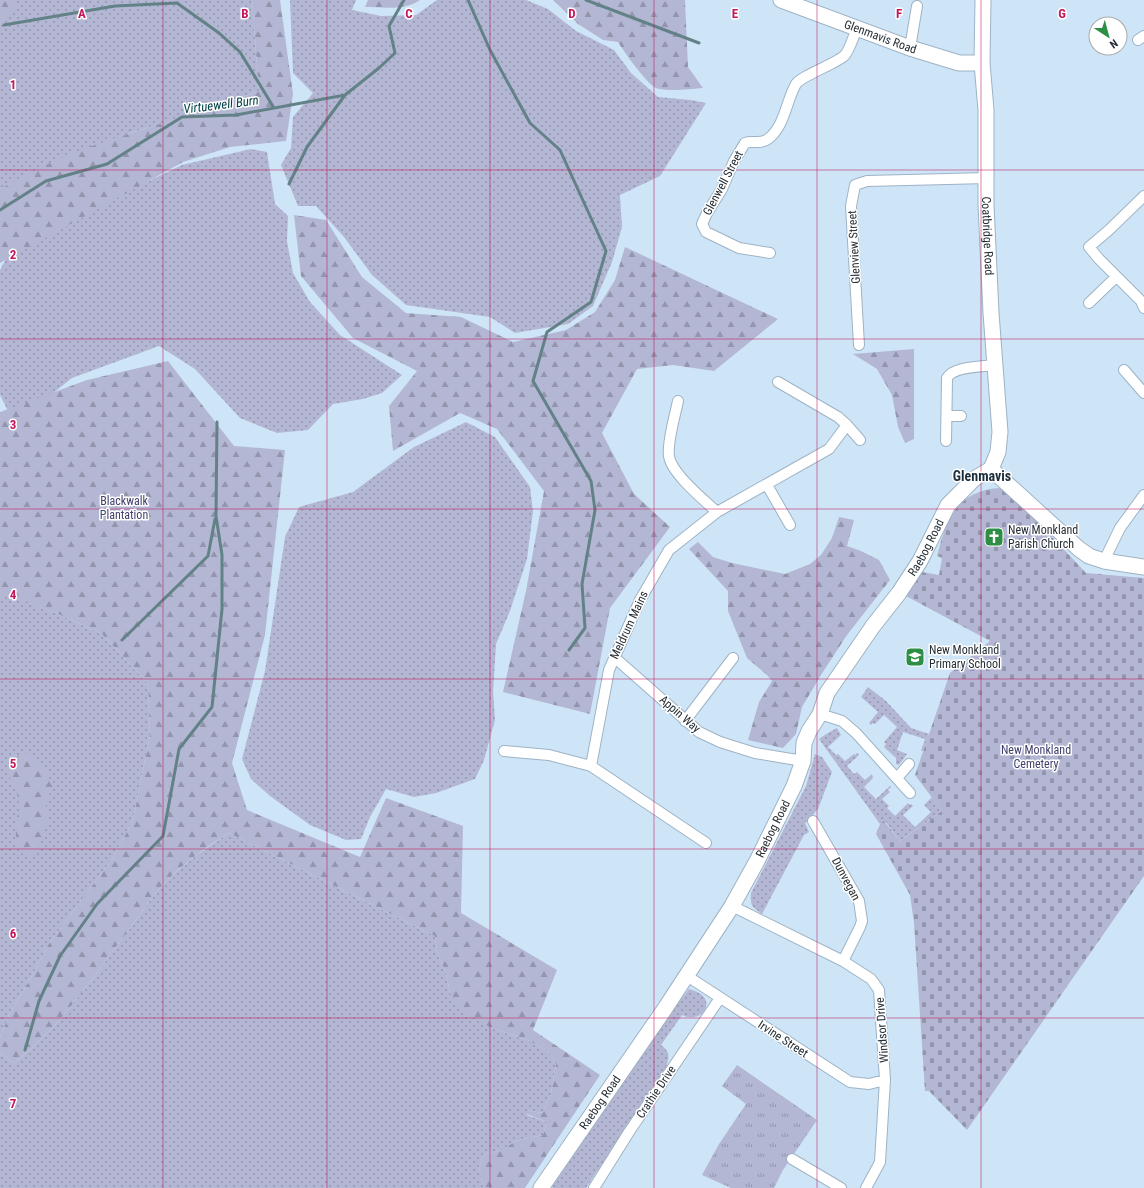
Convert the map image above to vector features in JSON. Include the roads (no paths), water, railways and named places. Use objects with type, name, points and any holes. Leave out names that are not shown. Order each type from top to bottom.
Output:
[{"type":"main road","name":"Glenmavis Road","points":[[781,0],[910,48],[959,63],[982,63]]},
{"type":"main road","name":"Coatbridge Road","points":[[983,0],[982,63],[986,110],[986,205],[991,313],[1000,432],[998,452],[991,470]]},
{"type":"main road","points":[[991,470],[1079,549],[1089,556],[1104,561],[1144,567]]},
{"type":"main road","name":"Raebog Road","points":[[542,1188],[687,976],[732,906],[757,861],[794,786],[803,761],[804,743],[809,731],[820,714],[828,693],[872,626],[899,593],[920,561],[948,505],[974,479],[991,470]]},
{"type":"street","points":[[910,48],[917,6]]},
{"type":"street","name":"Glenwell Street","points":[[770,253],[739,248],[706,232],[702,224],[722,189],[734,161],[745,143],[750,141],[758,143],[764,142],[770,138],[781,120],[796,83],[845,56],[857,28]]},
{"type":"street","name":"Glenview Street","points":[[859,345],[851,206],[855,185],[867,181],[987,178]]},
{"type":"street","points":[[1144,196],[1089,247],[1116,277],[1141,301],[1144,308]]},
{"type":"street","points":[[1089,303],[1116,277]]},
{"type":"street","points":[[946,440],[947,378],[956,370],[995,365]]},
{"type":"street","points":[[1124,370],[1144,393]]},
{"type":"street","points":[[778,382],[838,416],[860,440]]},
{"type":"street","points":[[678,401],[669,445],[669,457],[673,468],[718,512]]},
{"type":"street","points":[[947,416],[960,416]]},
{"type":"street","name":"Meldrum Mains","points":[[591,766],[608,670],[640,600],[669,550],[718,512],[829,449],[846,424]]},
{"type":"street","points":[[767,485],[790,525]]},
{"type":"street","points":[[1104,561],[1120,528],[1144,495]]},
{"type":"street","name":"Appin Way","points":[[614,658],[699,732],[720,742],[756,753],[803,761]]},
{"type":"street","points":[[685,721],[733,658]]},
{"type":"street","points":[[820,714],[842,721],[856,733],[910,793]]},
{"type":"street","points":[[504,751],[549,755],[591,766],[706,843]]},
{"type":"street","points":[[897,778],[908,764]]},
{"type":"street","name":"Dunvegan","points":[[814,821],[859,901],[862,921],[844,961]]},
{"type":"street","name":"Windsor Drive","points":[[732,906],[844,961],[871,979],[879,990],[885,1080],[880,1162],[866,1188]]},
{"type":"street","name":"Irvine Street","points":[[687,976],[850,1082],[869,1084],[885,1080]]},
{"type":"street","name":"Crathie Drive","points":[[597,1187],[629,1132],[720,998]]},
{"type":"street","points":[[792,1159],[841,1188]]},
{"type":"waterway","name":"Virtuewell Burn","points":[[0,210],[46,181],[107,164],[182,117],[236,115],[345,95],[395,53],[389,26],[404,0]]},
{"type":"waterway","points":[[468,0],[490,50],[530,123],[560,150],[606,251],[591,302],[547,332],[533,381],[591,481],[595,510],[582,584],[585,628],[569,650]]},
{"type":"waterway","points":[[586,0],[699,43]]},
{"type":"waterway","points":[[4,25],[115,6],[177,3],[219,33],[240,52],[274,108]]},
{"type":"waterway","points":[[289,184],[307,147],[345,95]]},
{"type":"waterway","points":[[25,1050],[39,1001],[60,956],[97,904],[163,836],[179,749],[212,707],[222,609],[222,555],[216,516],[217,422]]},
{"type":"waterway","points":[[122,640],[208,556],[215,519]]},
{"type":"place","name":"New Monkland Parish Church","points":[[994,537]]},
{"type":"place","name":"New Monkland Primary School","points":[[915,657]]},
{"type":"district","name":"Glenmavis","points":[[982,476]]},
{"type":"park label","name":"Blackwalk Plantation","points":[[124,508]]},
{"type":"park label","name":"New Monkland Cemetery","points":[[1036,757]]}]
